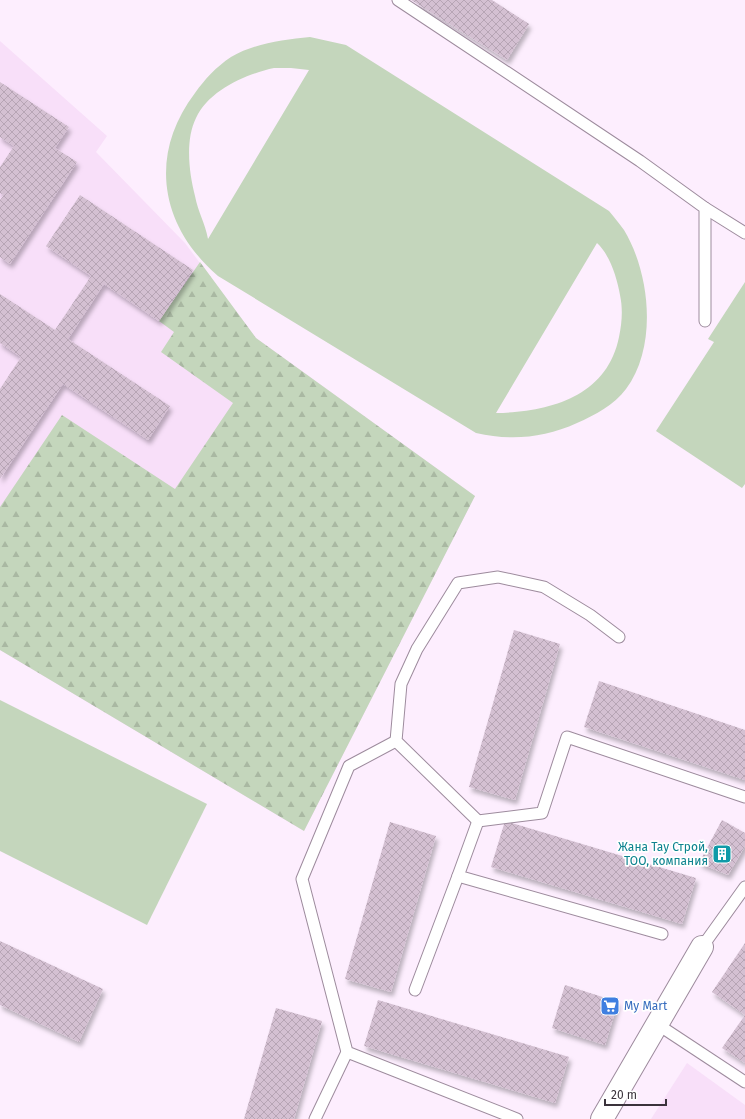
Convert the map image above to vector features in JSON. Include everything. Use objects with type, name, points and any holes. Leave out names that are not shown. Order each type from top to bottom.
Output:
[{"type":"street","points":[[602,1119],[702,947]]},
{"type":"street","points":[[614,1119],[657,1046],[657,1024]]},
{"type":"lane","points":[[398,0],[640,161],[705,208],[745,233]]},
{"type":"lane","points":[[705,208],[705,321]]},
{"type":"lane","points":[[396,741],[401,684],[417,650],[458,582],[498,577],[544,587],[590,615],[619,637]]},
{"type":"lane","points":[[478,821],[542,813],[567,737],[745,797]]},
{"type":"lane","points":[[396,741],[478,821]]},
{"type":"lane","points":[[315,1119],[347,1052],[302,879],[349,766],[396,741]]},
{"type":"lane","points":[[414,990],[478,821]]},
{"type":"lane","points":[[458,876],[662,934]]},
{"type":"lane","points":[[702,947],[745,886]]},
{"type":"lane","points":[[657,1024],[745,1082]]},
{"type":"lane","points":[[347,1052],[517,1119]]},
{"type":"shaded area","points":[[0,41],[107,136],[96,152],[185,243],[256,338],[475,496],[304,831],[0,650]]},
{"type":"shaded area","points":[[687,1063],[745,1105],[745,1119],[651,1119]]},
{"type":"green space","points":[[310,37],[346,45],[609,211],[624,230],[633,247],[640,267],[647,310],[643,352],[636,372],[626,389],[616,400],[591,417],[565,428],[540,435],[527,437],[502,437],[476,433],[218,276],[198,256],[183,235],[173,212],[167,189],[166,165],[171,141],[180,117],[203,83],[216,69],[231,57],[259,45]],"holes":[[[274,68],[309,70],[208,239],[196,202],[189,157],[190,136],[196,118],[202,108],[219,91],[240,79]],[[597,243],[606,254],[612,267],[617,281],[622,311],[619,337],[612,357],[602,374],[589,387],[573,397],[555,404],[536,409],[496,413]]]},
{"type":"green space","points":[[200,262],[256,338],[475,496],[304,831],[0,650],[0,507],[62,415],[175,489],[233,403],[161,352],[174,332],[159,321]]},
{"type":"green space","points":[[745,282],[745,484],[742,488],[656,431],[714,342],[708,339]]},
{"type":"green space","points":[[0,700],[207,804],[147,925],[0,851]]},
{"type":"building","points":[[411,0],[492,0],[529,24],[507,60]]},
{"type":"building","points":[[0,82],[69,127],[55,148],[77,162],[10,264],[0,257],[0,200],[4,195],[0,193],[0,167],[14,146],[0,137]]},
{"type":"building","points":[[80,195],[193,270],[159,321],[104,284],[68,339],[170,406],[148,440],[63,384],[0,479],[0,389],[21,357],[0,343],[0,294],[55,330],[91,276],[46,246]]},
{"type":"building","points":[[514,630],[560,644],[515,800],[469,787]]},
{"type":"building","points":[[599,681],[745,730],[745,780],[584,727]]},
{"type":"building","name":"Жана Тау Строй, ТОО, компания","points":[[722,820],[745,833],[745,846],[728,875],[699,863]]},
{"type":"building","points":[[505,821],[696,878],[682,924],[491,867]]},
{"type":"building","points":[[390,822],[436,836],[391,992],[345,979]]},
{"type":"building","points":[[0,941],[103,989],[79,1042],[0,1005]]},
{"type":"building","points":[[745,943],[745,1015],[712,992]]},
{"type":"building","points":[[565,985],[618,1002],[605,1045],[552,1028]]},
{"type":"building","points":[[378,1000],[569,1057],[555,1103],[364,1046]]},
{"type":"building","points":[[276,1008],[322,1021],[294,1119],[244,1119]]},
{"type":"building","points":[[745,1015],[745,1063],[722,1048]]},
{"type":"place","name":"Жана Тау Строй, ТОО, компания","points":[[722,854]]},
{"type":"place","name":"My Mart","points":[[610,1006]]}]
